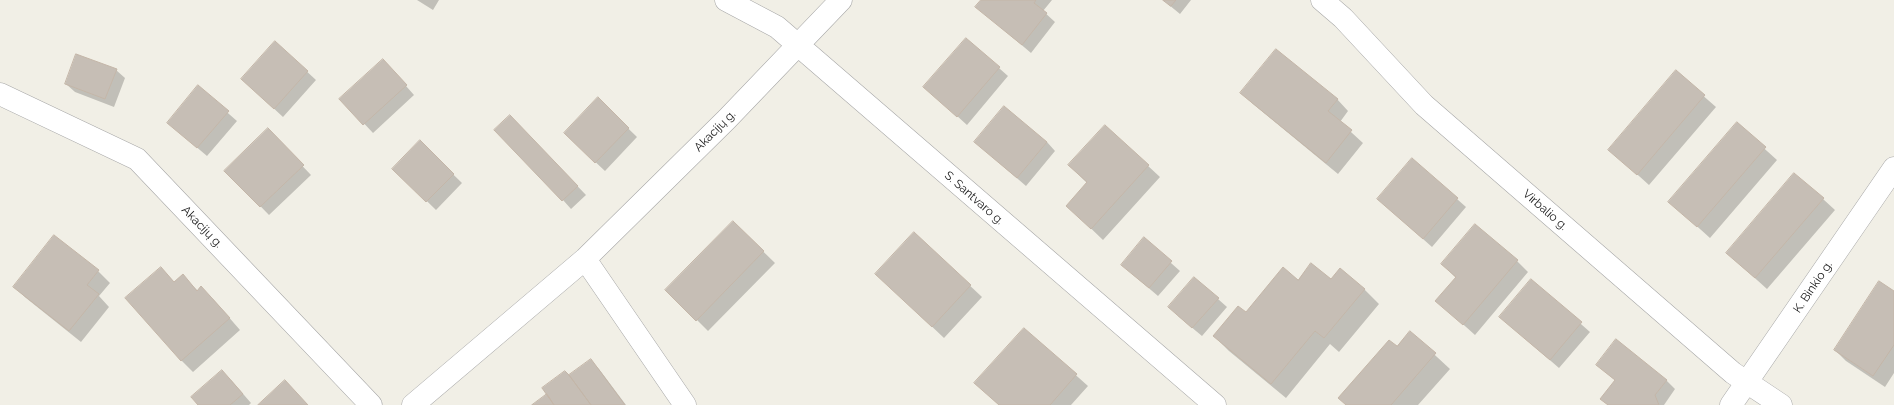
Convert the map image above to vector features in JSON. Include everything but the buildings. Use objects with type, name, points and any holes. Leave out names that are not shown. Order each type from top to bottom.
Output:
[{"type":"street","name":"S. Santvaro g.","points":[[726,0],[777,27],[1215,405]]},
{"type":"street","name":"Akacijų g.","points":[[413,405],[585,259],[798,46],[841,0]]},
{"type":"street","name":"Virbalio g.","points":[[1322,0],[1343,18],[1424,104],[1733,373],[1781,405]]},
{"type":"street","name":"Akacijų g.","points":[[0,94],[137,159],[371,405]]},
{"type":"street","name":"K. Binkio g.","points":[[1731,405],[1894,168]]},
{"type":"street","points":[[585,259],[685,405]]}]
